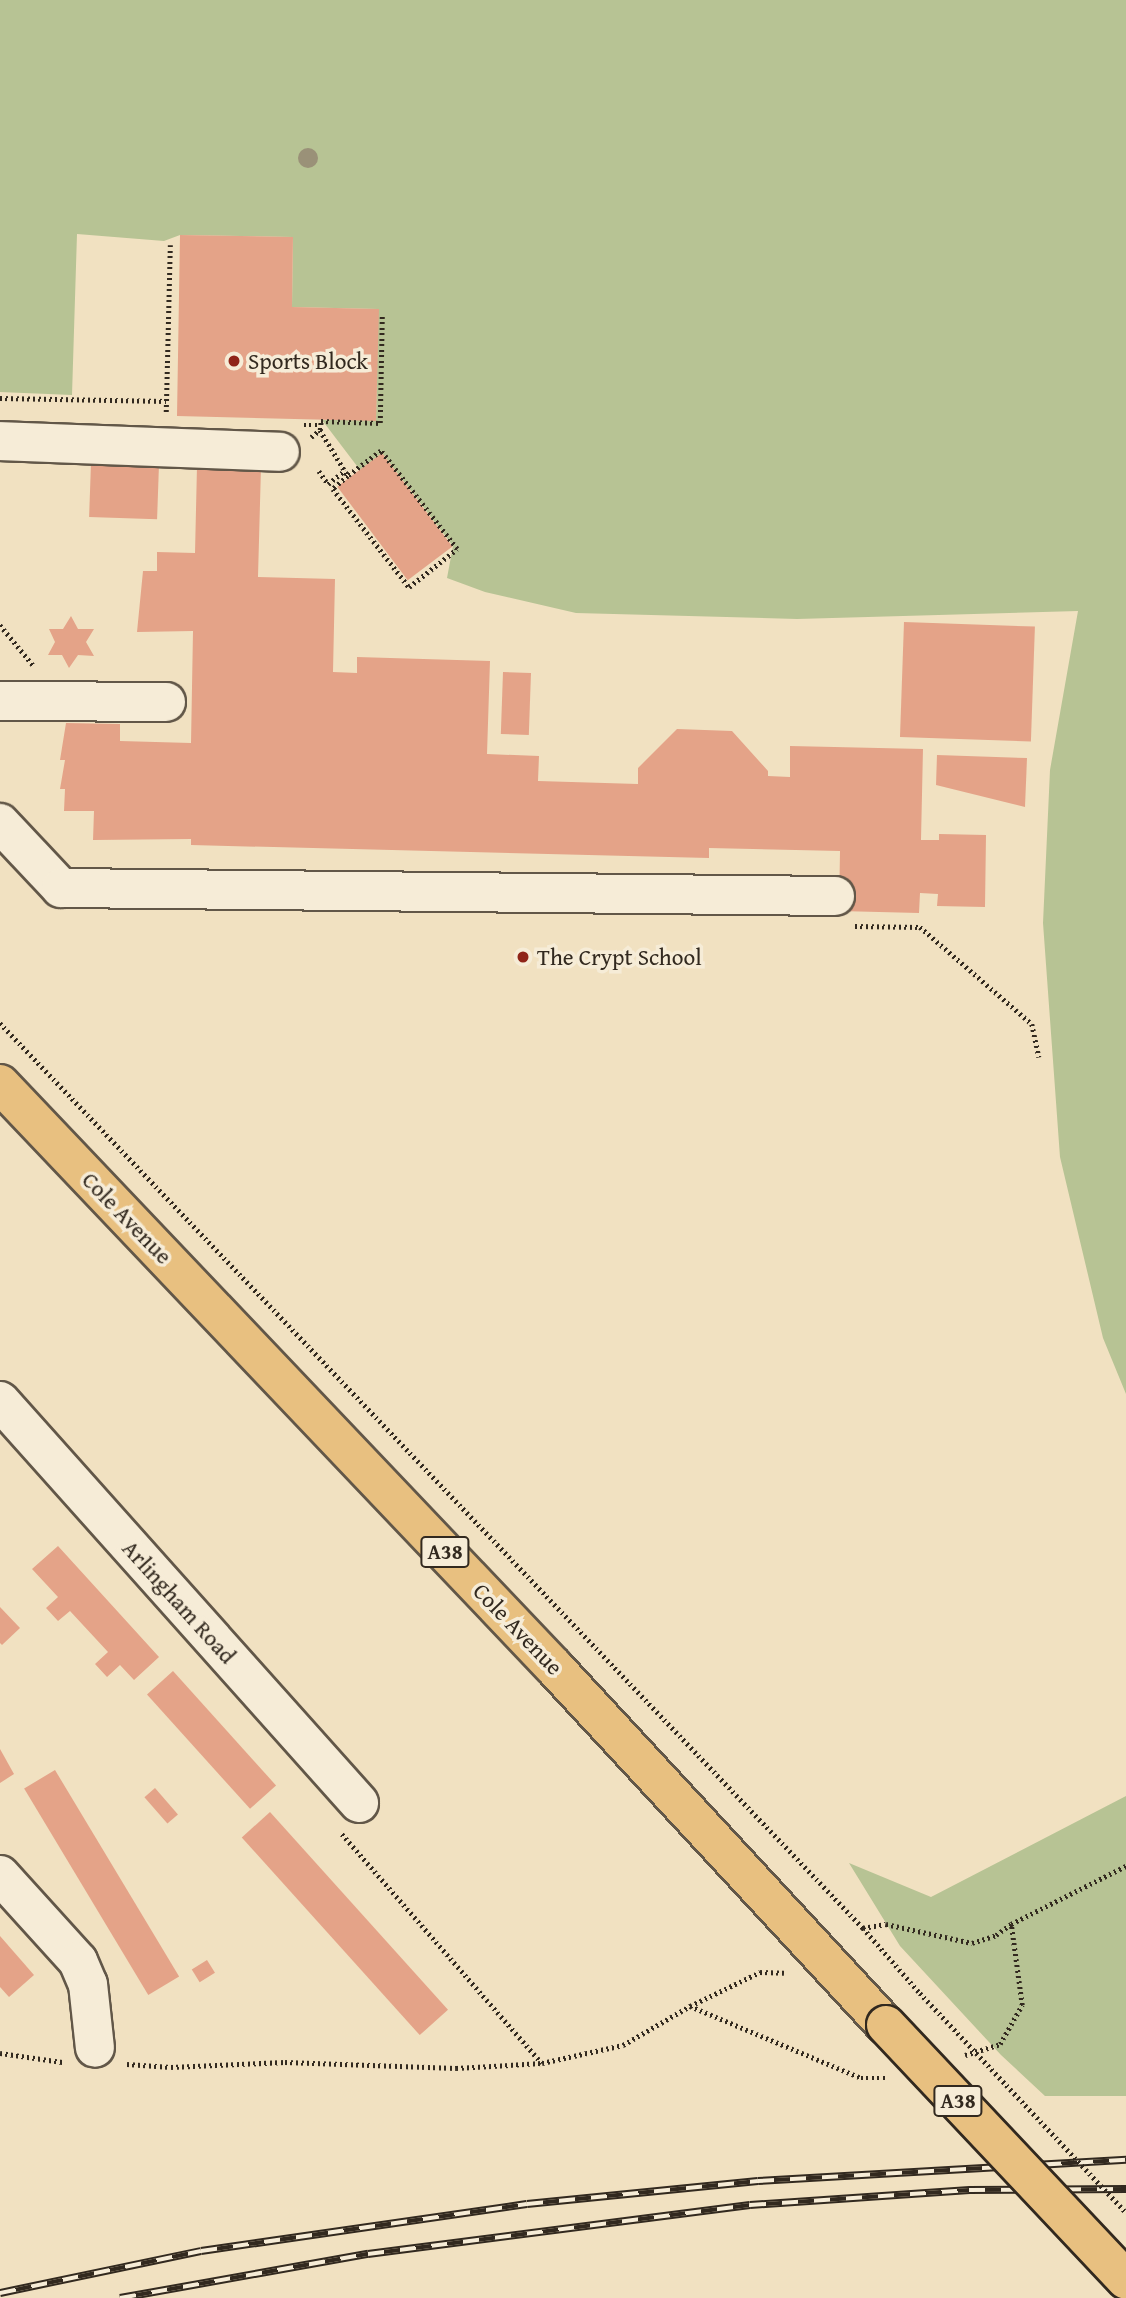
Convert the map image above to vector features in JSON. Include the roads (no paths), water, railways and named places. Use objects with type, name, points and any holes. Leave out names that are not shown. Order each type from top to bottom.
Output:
[{"type":"highway","name":"Cole Avenue","points":[[0,1084],[564,1677],[1126,2280]]},
{"type":"street","points":[[0,440],[280,452]]},
{"type":"street","points":[[0,701],[166,702]]},
{"type":"street","points":[[0,823],[61,888],[826,896]]},
{"type":"street","name":"Arlingham Road","points":[[0,1401],[359,1803]]},
{"type":"street","points":[[0,1875],[78,1961],[88,1984],[94,2058]]},
{"type":"railway","points":[[0,2293],[201,2251],[527,2204],[758,2181],[1126,2160]]},
{"type":"railway","points":[[120,2298],[368,2254],[750,2205],[969,2190],[1126,2189]]},
{"type":"place","name":"Sports Block","points":[[234,361]]},
{"type":"place","name":"The Crypt School","points":[[523,957]]}]
